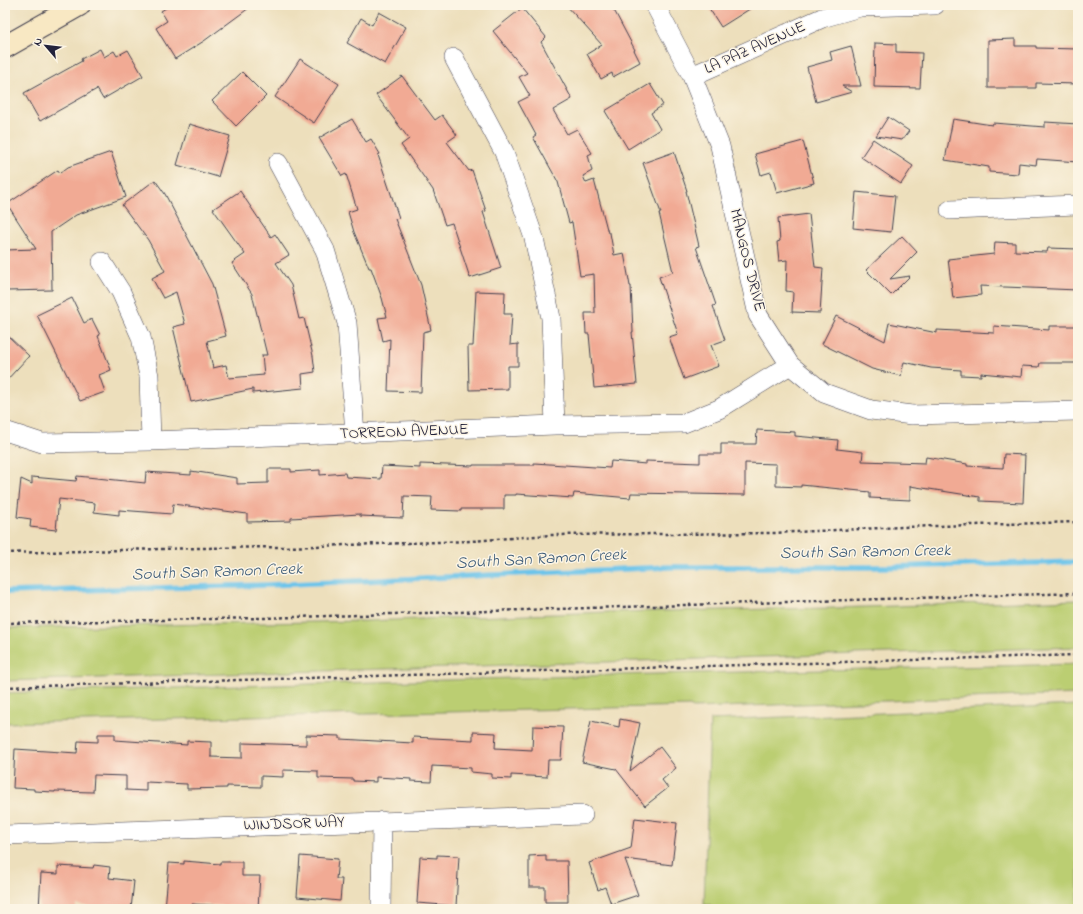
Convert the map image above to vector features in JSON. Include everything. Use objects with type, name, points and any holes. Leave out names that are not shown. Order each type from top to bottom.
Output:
[{"type":"street","points":[[5,47],[79,5]]},
{"type":"street","name":"MANGOS DRIVE","points":[[656,5],[692,76],[720,146],[758,315],[790,364],[824,392],[871,410],[912,415],[1078,411]]},
{"type":"street","name":"LA PAZ AVENUE","points":[[692,76],[822,18],[860,7],[935,5]]},
{"type":"street","points":[[454,58],[504,152],[534,238],[551,318],[555,425]]},
{"type":"street","points":[[278,163],[325,250],[347,323],[355,434]]},
{"type":"street","points":[[950,210],[1078,205]]},
{"type":"street","points":[[102,262],[121,292],[141,337],[148,376],[151,442]]},
{"type":"street","name":"TORREON AVENUE","points":[[5,431],[42,443],[151,442],[555,425],[684,423],[719,409],[790,364]]},
{"type":"street","name":"WINDSOR WAY","points":[[5,835],[583,815]]},
{"type":"street","points":[[381,909],[382,821]]},
{"type":"path","points":[[5,553],[472,541],[550,535],[773,533],[903,527],[1078,522]]},
{"type":"path","points":[[5,623],[270,618],[1078,593]]},
{"type":"path","points":[[5,687],[1078,655]]},
{"type":"green space","points":[[1078,600],[1078,647],[5,681],[5,628],[366,621],[609,612],[835,608]]},
{"type":"green space","points":[[1078,664],[1078,694],[693,708],[690,706],[5,723],[5,693],[616,675]]},
{"type":"green space","points":[[1078,705],[1078,909],[711,909],[711,905],[704,905],[710,720]]},
{"type":"building","points":[[171,5],[253,5],[204,41],[175,59],[156,28],[167,21],[161,11]]},
{"type":"building","points":[[566,5],[609,5],[615,12],[640,62],[613,77],[612,73],[601,79],[587,54],[602,45]]},
{"type":"building","points":[[707,5],[756,5],[721,27]]},
{"type":"building","points":[[522,8],[546,37],[541,42],[572,99],[553,110],[567,134],[577,129],[592,153],[588,155],[592,171],[583,176],[586,183],[594,180],[608,233],[610,233],[614,255],[624,253],[631,286],[632,332],[637,384],[594,388],[589,334],[586,334],[585,313],[595,313],[594,274],[580,276],[572,222],[569,223],[558,182],[533,137],[536,135],[518,102],[530,96],[519,77],[527,73],[493,31]]},
{"type":"building","points":[[379,12],[406,27],[385,64],[347,43],[361,18],[372,25]]},
{"type":"building","points":[[1015,39],[1015,46],[1078,49],[1078,84],[1036,83],[1036,88],[988,88],[988,40]]},
{"type":"building","points":[[875,43],[896,44],[896,52],[922,53],[920,88],[874,87]]},
{"type":"building","points":[[851,46],[861,86],[842,86],[852,92],[816,102],[807,67],[832,60],[830,52]]},
{"type":"building","points":[[100,49],[104,57],[114,51],[117,56],[128,50],[143,76],[103,99],[97,89],[40,121],[24,93],[82,61],[81,59]]},
{"type":"building","points":[[300,59],[339,84],[314,123],[275,97]]},
{"type":"building","points":[[242,72],[266,96],[236,126],[212,101]]},
{"type":"building","points":[[402,76],[435,120],[442,115],[457,135],[447,142],[469,171],[472,170],[486,211],[483,212],[501,268],[470,278],[452,223],[445,225],[433,190],[401,145],[409,139],[376,95]]},
{"type":"building","points":[[650,84],[663,105],[651,113],[660,129],[628,149],[605,111]]},
{"type":"building","points":[[888,117],[909,131],[902,140],[876,136]]},
{"type":"building","points":[[352,119],[366,142],[371,139],[380,154],[378,155],[399,218],[395,219],[421,285],[431,330],[423,332],[421,392],[388,391],[390,339],[383,341],[378,318],[387,317],[382,298],[371,268],[369,268],[354,232],[348,212],[357,209],[346,174],[342,176],[319,138]]},
{"type":"building","points":[[953,119],[992,125],[993,123],[1045,127],[1045,122],[1078,124],[1078,162],[1037,159],[1036,165],[1019,163],[1018,174],[989,172],[989,167],[945,160]]},
{"type":"building","points":[[189,124],[230,136],[218,177],[177,165]]},
{"type":"building","points":[[873,139],[913,166],[901,184],[861,157]]},
{"type":"building","points":[[803,141],[814,183],[777,193],[771,172],[761,175],[755,154]]},
{"type":"building","points":[[111,152],[126,197],[76,215],[51,232],[52,290],[7,291],[6,250],[36,249],[7,204],[58,170],[60,173],[68,167]]},
{"type":"building","points":[[674,152],[687,191],[699,246],[696,247],[716,305],[713,306],[725,340],[711,345],[719,366],[684,379],[669,337],[678,334],[659,277],[673,272],[659,213],[661,213],[643,163]]},
{"type":"building","points":[[155,180],[165,194],[212,284],[226,336],[207,341],[213,368],[226,365],[229,378],[264,375],[262,355],[267,355],[252,294],[232,263],[245,254],[213,209],[240,191],[271,237],[275,234],[289,255],[276,263],[291,285],[299,319],[304,318],[313,356],[315,372],[302,374],[303,388],[253,393],[253,389],[191,402],[173,327],[185,324],[176,292],[163,298],[152,278],[165,271],[148,240],[122,205]]},
{"type":"building","points":[[856,192],[895,196],[891,232],[853,228]]},
{"type":"building","points":[[809,214],[815,267],[823,268],[820,313],[792,312],[793,292],[786,291],[787,260],[779,261],[777,242],[780,241],[778,218]]},
{"type":"building","points":[[902,236],[917,252],[890,279],[910,276],[891,295],[866,270]]},
{"type":"building","points":[[995,242],[1015,243],[1015,251],[1047,252],[1048,248],[1078,249],[1078,290],[980,286],[981,295],[953,298],[948,259],[994,254]]},
{"type":"building","points":[[476,291],[505,292],[504,314],[512,314],[510,345],[518,344],[518,366],[508,366],[508,389],[469,390],[468,346],[473,346]]},
{"type":"building","points":[[72,298],[84,323],[92,319],[100,335],[98,336],[111,370],[99,375],[105,392],[80,401],[37,315]]},
{"type":"building","points":[[836,316],[885,341],[889,323],[937,333],[937,330],[994,333],[994,326],[1049,330],[1049,326],[1078,326],[1078,363],[1040,363],[1039,367],[1022,366],[1021,377],[981,373],[981,376],[961,375],[961,370],[931,368],[904,362],[901,376],[872,369],[822,344]]},
{"type":"building","points":[[5,333],[29,356],[5,382]]},
{"type":"building","points":[[757,430],[795,432],[795,436],[838,440],[837,449],[863,452],[862,461],[925,463],[926,457],[967,464],[967,466],[1003,468],[1004,454],[1025,455],[1023,503],[980,501],[980,497],[910,486],[910,500],[870,498],[870,492],[801,485],[801,487],[776,486],[776,464],[745,463],[745,495],[631,493],[630,498],[574,493],[573,498],[516,494],[504,495],[504,509],[461,509],[461,511],[431,510],[432,497],[404,496],[403,518],[360,516],[360,514],[291,518],[291,521],[247,522],[247,514],[173,504],[172,514],[119,510],[119,515],[94,512],[95,503],[59,499],[56,530],[30,527],[31,519],[17,517],[21,479],[32,484],[32,477],[76,481],[77,476],[145,483],[146,472],[191,475],[191,471],[237,478],[237,484],[268,483],[268,469],[291,469],[291,472],[320,470],[320,475],[345,473],[346,477],[381,479],[382,466],[420,468],[420,464],[473,466],[534,465],[534,463],[610,468],[611,461],[646,464],[646,461],[700,463],[700,454],[721,454],[721,444],[756,444]]},
{"type":"building","points":[[620,719],[640,723],[630,771],[660,747],[676,768],[662,780],[668,788],[645,806],[616,769],[582,762],[591,721],[619,727]]},
{"type":"building","points":[[533,726],[563,727],[561,760],[548,760],[547,777],[511,775],[511,779],[492,778],[492,774],[471,772],[471,768],[432,766],[431,782],[376,777],[376,782],[353,781],[353,779],[318,778],[318,771],[283,770],[283,777],[261,776],[261,787],[227,786],[227,788],[187,789],[187,784],[146,782],[146,791],[126,790],[126,776],[94,775],[93,792],[34,791],[34,789],[13,788],[15,749],[77,753],[78,741],[98,742],[98,734],[115,734],[115,740],[187,745],[187,741],[211,742],[211,757],[242,758],[242,743],[306,745],[306,735],[340,736],[340,739],[413,743],[413,737],[473,740],[473,732],[496,733],[495,748],[532,750]]},
{"type":"building","points":[[635,818],[677,823],[672,865],[625,859],[638,895],[611,904],[605,887],[598,890],[589,863],[631,848]]},
{"type":"building","points":[[437,855],[459,856],[456,906],[417,903],[420,857],[437,858]]},
{"type":"building","points":[[546,855],[546,861],[567,861],[568,902],[545,902],[545,887],[529,887],[529,856]]},
{"type":"building","points":[[300,856],[338,859],[336,879],[342,879],[340,901],[297,897]]},
{"type":"building","points":[[184,861],[220,864],[220,862],[242,862],[242,876],[260,876],[258,908],[192,904],[192,909],[165,909],[169,863],[184,864]]},
{"type":"building","points":[[94,865],[110,867],[109,878],[134,881],[131,909],[114,909],[76,905],[76,909],[39,909],[41,873],[58,874],[58,866],[93,868]]},
{"type":"waterway","name":"South San Ramon Creek","points":[[5,592],[268,585],[669,567],[887,567],[1078,562]]}]
